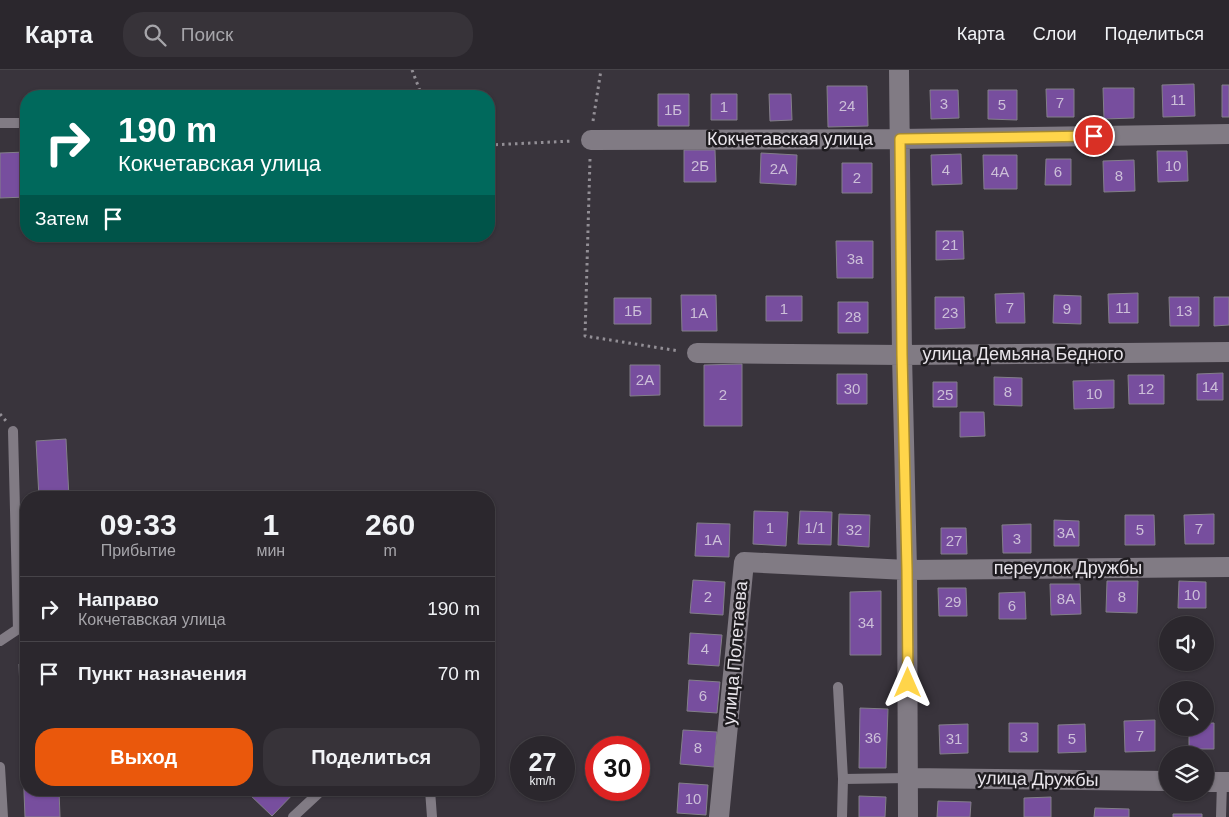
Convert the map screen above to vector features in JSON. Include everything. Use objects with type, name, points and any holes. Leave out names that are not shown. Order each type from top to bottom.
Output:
[{"type":"street","points":[[898,70],[907,570],[908,817]]},
{"type":"street","name":"Кокчетавская улица","points":[[591,140],[900,139],[1229,134]]},
{"type":"street","name":"улица Демьяна Бедного","points":[[697,353],[902,355],[1229,352]]},
{"type":"street","name":"улица Полетаева","points":[[719,817],[744,562],[907,570]]},
{"type":"street","name":"переулок Дружбы","points":[[907,570],[1229,567]]},
{"type":"street","name":"улица Дружбы","points":[[908,778],[1159,781]]},
{"type":"lane","points":[[0,123],[20,123]]},
{"type":"lane","points":[[0,641],[18,629],[13,431]]},
{"type":"lane","points":[[838,687],[843,779],[842,817]]},
{"type":"lane","points":[[0,767],[3,817]]},
{"type":"lane","points":[[843,779],[908,778]]},
{"type":"lane","points":[[1219,782],[1221,817]]},
{"type":"lane","points":[[293,817],[316,796]]},
{"type":"lane","points":[[430,796],[432,817]]},
{"type":"path","points":[[412,70],[420,90]]},
{"type":"path","points":[[601,70],[591,140],[585,336],[697,353]]},
{"type":"path","points":[[495,145],[591,140]]},
{"type":"building","points":[[1194,84],[1195,116],[1163,117],[1162,85]]},
{"type":"building","points":[[1222,85],[1229,85],[1229,117],[1222,117]]},
{"type":"building","points":[[827,86],[867,86],[868,126],[828,127]]},
{"type":"building","points":[[1103,88],[1134,88],[1134,118],[1104,119]]},
{"type":"building","points":[[1046,89],[1074,89],[1074,117],[1047,117]]},
{"type":"building","points":[[930,90],[958,90],[959,118],[931,119]]},
{"type":"building","points":[[988,90],[1017,90],[1017,120],[988,119]]},
{"type":"building","points":[[658,94],[689,94],[689,126],[658,126]]},
{"type":"building","points":[[711,94],[737,94],[737,120],[711,120]]},
{"type":"building","points":[[769,94],[791,94],[792,120],[770,121]]},
{"type":"building","points":[[684,150],[715,150],[716,182],[684,182]]},
{"type":"building","points":[[1157,151],[1187,151],[1188,181],[1158,182]]},
{"type":"building","points":[[20,152],[20,197],[0,198],[0,153]]},
{"type":"building","points":[[761,153],[797,155],[796,185],[760,183]]},
{"type":"building","points":[[961,154],[962,184],[932,185],[931,155]]},
{"type":"building","points":[[983,155],[1017,155],[1017,189],[984,189]]},
{"type":"building","points":[[1046,159],[1071,159],[1071,185],[1045,185]]},
{"type":"building","points":[[1134,160],[1135,191],[1104,192],[1103,161]]},
{"type":"building","points":[[842,163],[872,163],[872,193],[842,193]]},
{"type":"building","points":[[936,231],[963,231],[964,259],[936,260]]},
{"type":"building","points":[[836,241],[873,241],[873,278],[837,278]]},
{"type":"building","points":[[1024,293],[1025,323],[996,323],[995,294]]},
{"type":"building","points":[[1138,293],[1138,323],[1109,323],[1108,294]]},
{"type":"building","points":[[681,295],[716,295],[717,331],[682,331]]},
{"type":"building","points":[[1054,295],[1081,296],[1081,324],[1053,323]]},
{"type":"building","points":[[766,296],[802,296],[802,321],[766,321]]},
{"type":"building","points":[[935,297],[964,297],[965,328],[935,329]]},
{"type":"building","points":[[1169,297],[1199,297],[1199,326],[1170,326]]},
{"type":"building","points":[[1214,297],[1229,297],[1229,325],[1214,326]]},
{"type":"building","points":[[614,298],[651,298],[651,324],[614,324]]},
{"type":"building","points":[[838,302],[868,302],[868,333],[838,333]]},
{"type":"building","points":[[742,364],[742,426],[704,426],[704,365]]},
{"type":"building","points":[[630,365],[660,365],[660,395],[630,396]]},
{"type":"building","points":[[1223,373],[1223,400],[1197,400],[1197,374]]},
{"type":"building","points":[[837,374],[867,374],[867,404],[837,404]]},
{"type":"building","points":[[1128,375],[1164,375],[1164,404],[1129,404]]},
{"type":"building","points":[[994,377],[1022,378],[1022,406],[994,405]]},
{"type":"building","points":[[1114,380],[1114,408],[1074,409],[1073,381]]},
{"type":"building","points":[[933,382],[957,382],[957,407],[933,407]]},
{"type":"building","points":[[960,412],[984,412],[985,436],[960,437]]},
{"type":"building","points":[[66,439],[69,491],[39,491],[36,441]]},
{"type":"building","points":[[754,511],[788,512],[786,546],[753,544]]},
{"type":"building","points":[[800,511],[832,512],[831,545],[798,544]]},
{"type":"building","points":[[839,514],[870,515],[869,547],[838,545]]},
{"type":"building","points":[[1214,514],[1214,544],[1185,544],[1184,515]]},
{"type":"building","points":[[1125,515],[1154,515],[1155,545],[1125,545]]},
{"type":"building","points":[[1054,520],[1079,521],[1079,546],[1054,546]]},
{"type":"building","points":[[697,523],[730,524],[729,557],[695,556]]},
{"type":"building","points":[[1031,524],[1031,553],[1003,553],[1002,525]]},
{"type":"building","points":[[941,528],[966,528],[967,554],[941,554]]},
{"type":"building","points":[[693,580],[725,582],[723,615],[690,613]]},
{"type":"building","points":[[1107,581],[1138,581],[1137,613],[1106,612]]},
{"type":"building","points":[[1179,581],[1206,582],[1206,608],[1178,608]]},
{"type":"building","points":[[1050,584],[1080,584],[1081,614],[1051,615]]},
{"type":"building","points":[[938,588],[966,588],[967,616],[939,616]]},
{"type":"building","points":[[881,591],[881,655],[850,655],[850,592]]},
{"type":"building","points":[[1025,592],[1026,619],[999,619],[999,593]]},
{"type":"building","points":[[690,633],[722,635],[719,666],[688,664]]},
{"type":"building","points":[[689,680],[720,682],[717,713],[687,711]]},
{"type":"building","points":[[860,708],[888,709],[886,768],[859,768]]},
{"type":"building","points":[[1155,720],[1155,751],[1125,752],[1124,721]]},
{"type":"building","points":[[1009,723],[1038,723],[1038,752],[1009,752]]},
{"type":"building","points":[[968,724],[968,753],[940,754],[939,725]]},
{"type":"building","points":[[1085,724],[1086,752],[1058,753],[1058,725]]},
{"type":"building","points":[[683,730],[717,732],[714,767],[680,764]]},
{"type":"building","points":[[1189,736],[1214,736],[1214,746],[1189,746]]},
{"type":"building","points":[[679,783],[708,785],[706,815],[677,813]]},
{"type":"building","points":[[24,796],[59,796],[60,817],[25,817]]},
{"type":"building","points":[[251,796],[291,796],[272,816]]},
{"type":"building","points":[[859,796],[886,797],[885,817],[859,817]]},
{"type":"building","points":[[1051,797],[1051,817],[1024,817],[1024,798]]},
{"type":"building","points":[[938,801],[971,802],[970,817],[937,817]]},
{"type":"building","points":[[1095,808],[1129,809],[1129,817],[1094,817]]},
{"type":"building","points":[[1173,814],[1202,814],[1202,817],[1173,817]]},
{"type":"route","points":[[908,683],[900,139],[1094,136]]}]
